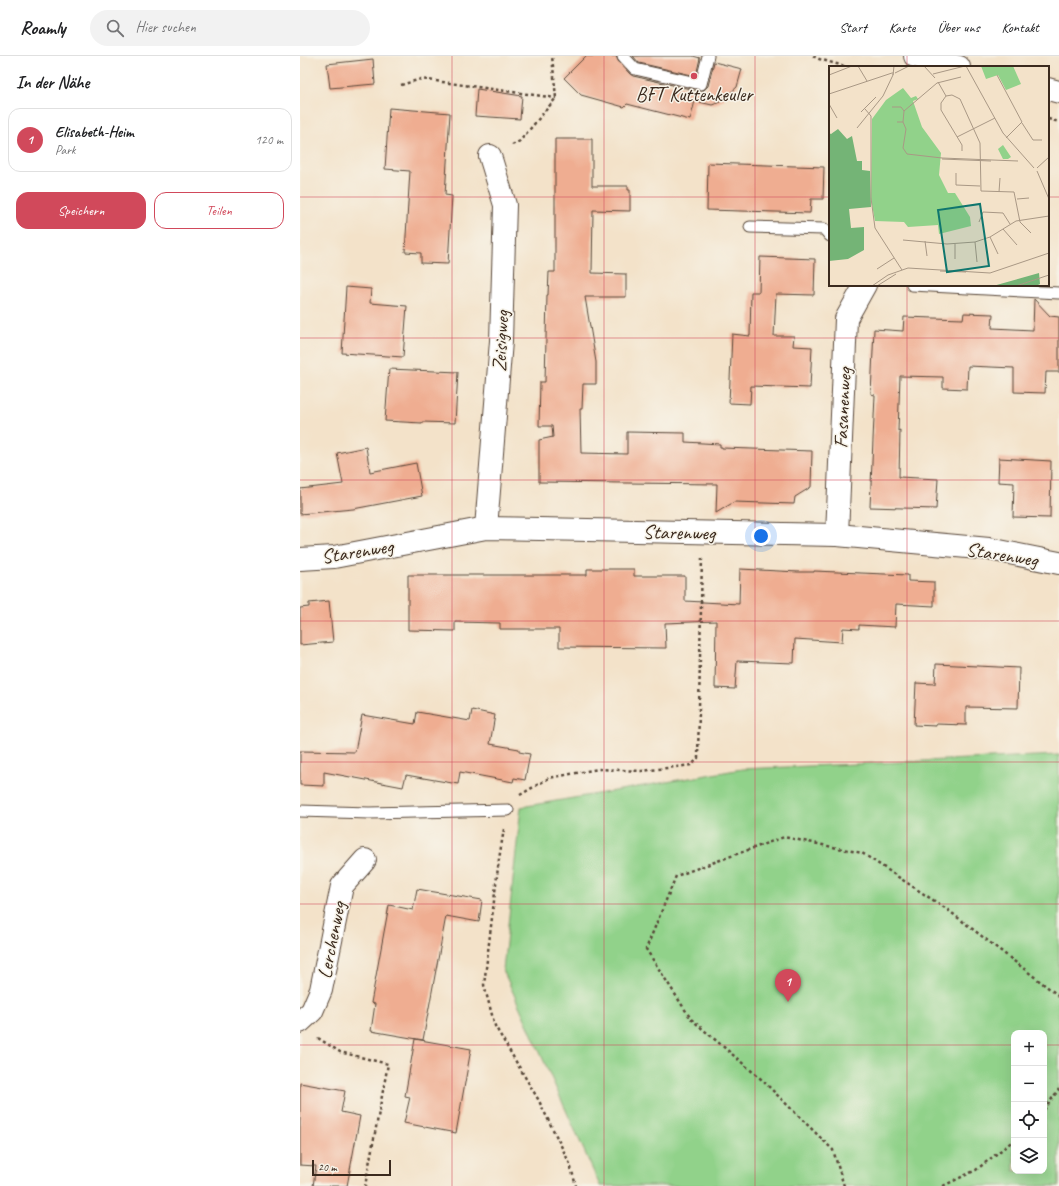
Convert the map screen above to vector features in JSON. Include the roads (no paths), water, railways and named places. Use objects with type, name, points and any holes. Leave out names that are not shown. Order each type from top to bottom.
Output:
[{"type":"street","points":[[915,56],[955,66]]},
{"type":"street","points":[[1049,89],[1059,92]]},
{"type":"street","name":"Zeisigweg","points":[[486,528],[501,341],[505,205],[490,156]]},
{"type":"street","name":"Fasanenweg","points":[[836,535],[846,319],[864,286]]},
{"type":"street","name":"Starenweg","points":[[300,559],[334,557],[486,528],[836,535],[989,549],[1059,563]]},
{"type":"street","name":"Lerchenweg","points":[[307,1029],[321,990],[342,886],[365,860]]},
{"type":"lane","points":[[623,56],[635,69],[701,84],[708,56]]},
{"type":"lane","points":[[750,227],[824,229],[829,235]]},
{"type":"lane","points":[[930,286],[1059,293]]},
{"type":"lane","points":[[300,811],[369,813],[508,810]]},
{"type":"place","name":"BFT Kuttenkeuler","points":[[694,76]]},
{"type":"place","name":"Elisabeth-Heim","points":[[788,1002]]}]
